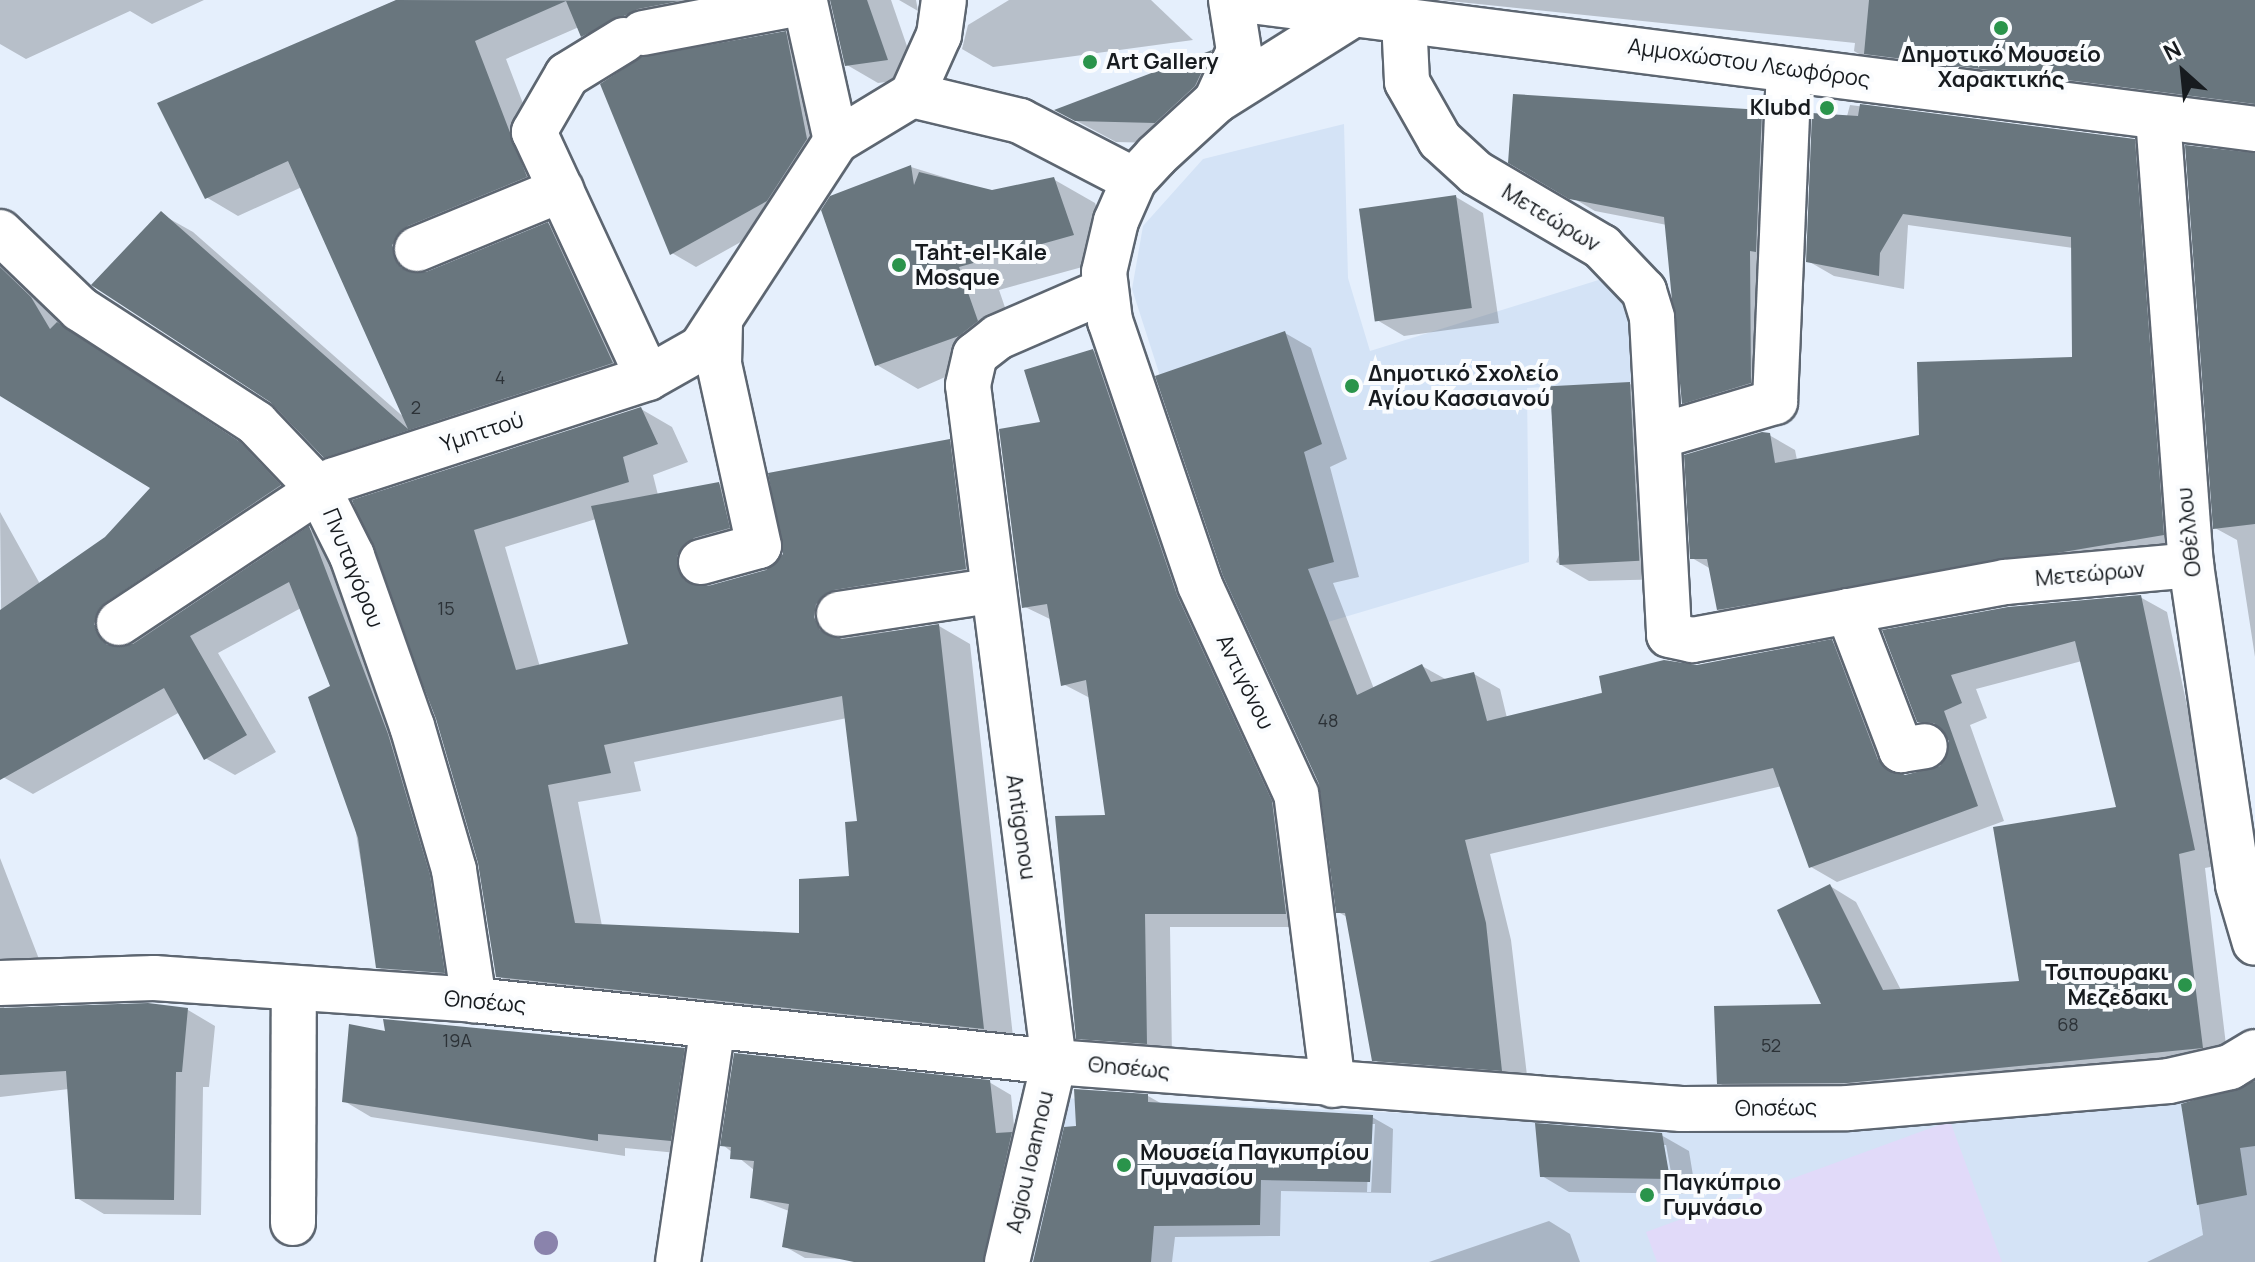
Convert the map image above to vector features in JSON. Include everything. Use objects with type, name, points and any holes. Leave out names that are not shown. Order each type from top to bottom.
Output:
[{"type":"street","points":[[944,0],[939,35],[912,95],[1020,121],[1134,180]]},
{"type":"street","name":"Αντιγόνου","points":[[1216,101],[1239,51],[1231,0]]},
{"type":"street","name":"Αμμοχώστου Λεωφόρος","points":[[1243,0],[2255,129]]},
{"type":"street","points":[[648,378],[534,132],[567,75],[634,37],[805,2],[836,141]]},
{"type":"street","name":"Αντιγόνου","points":[[1333,1085],[1296,794],[1200,585],[1104,291],[1116,221],[1134,180],[1216,101],[1356,13]]},
{"type":"street","name":"Μετεώρων","points":[[1404,20],[1407,82],[1440,140],[1476,173],[1602,247],[1644,291],[1660,436],[1669,635],[1692,640],[2005,582],[2191,565]]},
{"type":"street","points":[[1660,436],[1775,402],[1789,70]]},
{"type":"street","name":"Υμηττού","points":[[119,623],[318,488],[648,378],[701,348],[836,141],[912,95]]},
{"type":"street","name":"Οθέλλου","points":[[2158,117],[2191,565],[2238,885],[2255,943]]},
{"type":"street","points":[[417,249],[561,190]]},
{"type":"street","name":"Πνυταγόρου","points":[[0,232],[80,309],[256,423],[318,488],[352,556],[412,726],[454,870],[474,1000]]},
{"type":"street","name":"Antigonou","points":[[1054,1062],[989,591],[968,385],[975,355],[998,337],[1104,291]]},
{"type":"street","points":[[701,562],[759,546],[719,364],[720,322]]},
{"type":"street","points":[[839,614],[989,591]]},
{"type":"street","points":[[1848,611],[1901,750],[1925,746]]},
{"type":"street","name":"Θησέως","points":[[0,983],[154,978],[474,1000],[1054,1062],[1681,1109],[1848,1108],[2169,1081],[2230,1067],[2255,1052]]},
{"type":"street","points":[[293,1223],[294,989]]},
{"type":"street","points":[[678,1262],[713,1026]]},
{"type":"street","name":"Agiou Ioannou","points":[[1007,1262],[1054,1062]]},
{"type":"shaded area","name":"Δημοτικό Σχολείο Αγίου Κασσιανού","points":[[1344,124],[1348,278],[1370,351],[1605,278],[1639,324],[1640,382],[1527,388],[1529,562],[1247,646],[1132,289],[1143,226],[1203,159]]},
{"type":"shaded area","name":"Παγκύπριο Γυμνάσιο","points":[[2255,1081],[2255,1262],[1026,1262],[1060,1098],[1764,1129],[2126,1100]]},
{"type":"shaded area","points":[[1950,1121],[2002,1262],[1657,1262],[1646,1232]]},
{"type":"building","points":[[396,0],[679,1],[638,9],[581,37],[566,1],[475,41],[527,177],[408,226],[392,245],[401,268],[426,272],[548,222],[613,363],[324,458],[270,402],[91,285],[161,211],[408,429],[288,161],[205,199],[157,103]]},
{"type":"building","points":[[830,0],[867,0],[888,60],[845,66]]},
{"type":"building","points":[[1869,0],[2255,0],[2255,104],[1864,54]]},
{"type":"building","points":[[786,31],[807,139],[767,201],[670,255],[600,84],[641,57]]},
{"type":"building","points":[[1212,50],[1195,86],[1155,123],[1075,121],[1054,110]]},
{"type":"building","points":[[1513,94],[1762,110],[1756,252],[1750,251],[1751,383],[1682,404],[1664,217],[1569,199],[1508,163]]},
{"type":"building","points":[[1860,104],[2135,139],[2164,535],[1717,610],[1707,559],[1690,559],[1684,455],[1762,432],[1770,433],[1775,463],[1919,435],[1917,362],[2072,357],[2071,237],[1903,214],[1880,253],[1879,276],[1806,262],[1812,113],[1858,116]]},
{"type":"building","points":[[2185,145],[2255,153],[2255,524],[2213,529]]},
{"type":"building","name":"Taht-el-Kale Mosque","points":[[911,165],[914,185],[919,172],[992,190],[1054,177],[1074,235],[959,267],[978,321],[959,336],[875,366],[821,210],[830,196]]},
{"type":"building","points":[[1456,195],[1472,308],[1375,322],[1359,209]]},
{"type":"building","points":[[0,267],[31,297],[50,329],[57,322],[240,442],[281,485],[105,603],[94,624],[107,645],[133,644],[309,526],[388,734],[430,875],[445,973],[376,968],[358,838],[308,697],[330,686],[289,582],[190,636],[247,735],[204,760],[164,688],[0,780],[0,610],[105,537],[150,488],[0,396]]},
{"type":"building","points":[[1285,331],[1322,444],[1304,452],[1334,562],[1308,569],[1357,695],[1422,664],[1431,682],[1474,672],[1487,721],[1602,693],[1599,676],[1664,660],[1697,665],[1832,639],[1878,760],[1905,775],[1940,766],[1949,741],[1934,723],[1917,722],[1882,630],[2008,607],[2141,595],[2195,850],[2179,854],[2203,1048],[1847,1083],[1717,1084],[1714,1006],[1821,1004],[1777,910],[1830,884],[1883,990],[2019,981],[1993,827],[2116,807],[2075,641],[1951,675],[1962,703],[1944,711],[1978,806],[1809,868],[1773,768],[1465,840],[1486,923],[1502,1071],[1372,1061],[1345,913],[1336,913],[1319,784],[1223,576],[1155,376]]},
{"type":"building","points":[[1093,349],[1177,595],[1272,801],[1286,914],[1145,914],[1147,1044],[1076,1039],[1055,816],[1105,815],[1086,680],[1061,686],[1047,604],[1022,608],[999,429],[1040,422],[1024,370]]},
{"type":"building","points":[[1630,382],[1639,561],[1559,565],[1550,386]]},
{"type":"building","points":[[641,407],[658,444],[623,457],[629,482],[474,530],[516,670],[628,644],[591,506],[719,482],[730,528],[694,538],[677,556],[684,580],[708,586],[766,570],[783,554],[768,473],[950,439],[966,569],[834,590],[816,604],[814,617],[820,630],[842,639],[939,624],[984,1029],[496,977],[478,863],[436,719],[352,500]],"holes":[[[842,696],[857,821],[845,822],[849,876],[799,879],[799,933],[575,923],[548,785],[611,773],[604,745]]]},
{"type":"building","points":[[148,1003],[188,1008],[182,1072],[176,1072],[174,1200],[75,1199],[66,1071],[0,1075],[0,1008]]},
{"type":"building","points":[[383,1019],[685,1048],[671,1141],[598,1134],[598,1141],[342,1102],[349,1024],[385,1031]]},
{"type":"building","points":[[734,1053],[990,1080],[996,1133],[1012,1132],[983,1262],[854,1262],[782,1247],[789,1204],[750,1198],[754,1161],[730,1159],[731,1147],[720,1146]]},
{"type":"building","points":[[2255,1081],[2255,1146],[2240,1148],[2247,1195],[2197,1205],[2181,1104]]},
{"type":"building","points":[[1074,1089],[1148,1094],[1148,1102],[1373,1115],[1370,1182],[1261,1180],[1260,1225],[1154,1226],[1151,1262],[1033,1262],[1064,1127],[1076,1126]]},
{"type":"building","points":[[1535,1123],[1662,1133],[1670,1179],[1540,1177]]},
{"type":"place","name":"Δημοτικό Μουσείο Χαρακτικής","points":[[2001,28]]},
{"type":"place","name":"Art Gallery","points":[[1090,62]]},
{"type":"place","name":"Klubd","points":[[1827,108]]},
{"type":"place","name":"Taht-el-Kale Mosque","points":[[899,265]]},
{"type":"place","name":"Δημοτικό Σχολείο Αγίου Κασσιανού","points":[[1352,386]]},
{"type":"place","name":"Τσιπουρακι Μεζεδακι","points":[[2185,985]]},
{"type":"place","name":"Μουσεία Παγκυπρίου Γυμνασίου","points":[[1124,1165]]},
{"type":"place","name":"Παγκύπριο Γυμνάσιο","points":[[1647,1195]]}]
